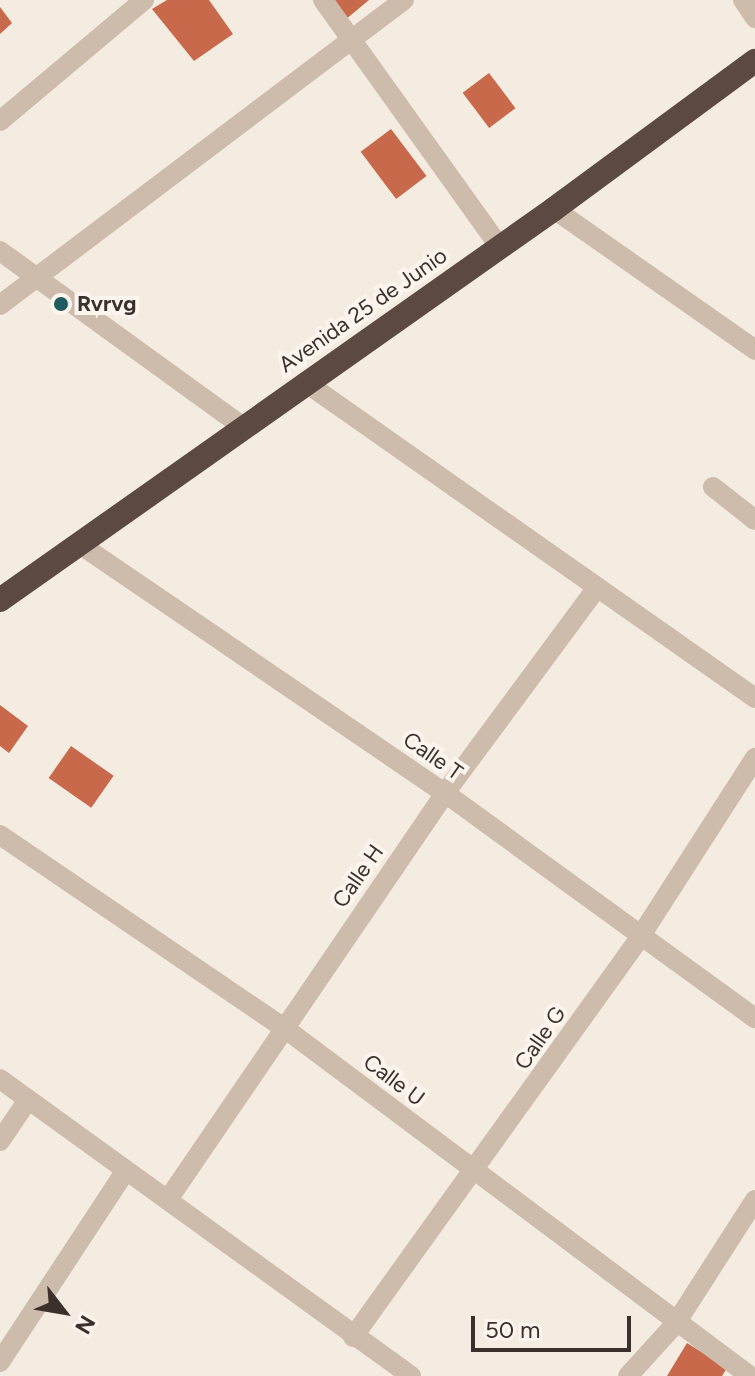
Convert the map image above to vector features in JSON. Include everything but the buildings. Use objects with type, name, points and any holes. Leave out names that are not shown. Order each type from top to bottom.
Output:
[{"type":"highway","name":"Avenida 25 de Junio","points":[[0,600],[554,209],[755,61]]},
{"type":"street","points":[[0,121],[144,0]]},
{"type":"street","points":[[323,0],[499,246]]},
{"type":"street","points":[[0,305],[404,0]]},
{"type":"street","points":[[743,0],[755,18]]},
{"type":"street","points":[[554,209],[755,350]]},
{"type":"street","points":[[0,251],[243,427]]},
{"type":"street","points":[[305,382],[755,698]]},
{"type":"street","points":[[713,487],[755,520]]},
{"type":"street","name":"Calle T","points":[[78,543],[445,793],[755,1018]]},
{"type":"street","name":"Calle H","points":[[169,1198],[445,793],[596,589]]},
{"type":"street","name":"Calle G","points":[[353,1337],[475,1172],[640,937],[755,758]]},
{"type":"street","name":"Calle U","points":[[0,835],[283,1027],[750,1376]]},
{"type":"street","points":[[0,1079],[125,1172],[169,1198],[353,1337],[382,1368],[411,1376]]},
{"type":"street","points":[[0,1141],[28,1100]]},
{"type":"street","points":[[0,1362],[125,1172]]},
{"type":"street","points":[[628,1376],[676,1323],[755,1200]]},
{"type":"place","name":"Rvrvg","points":[[61,304]]}]
